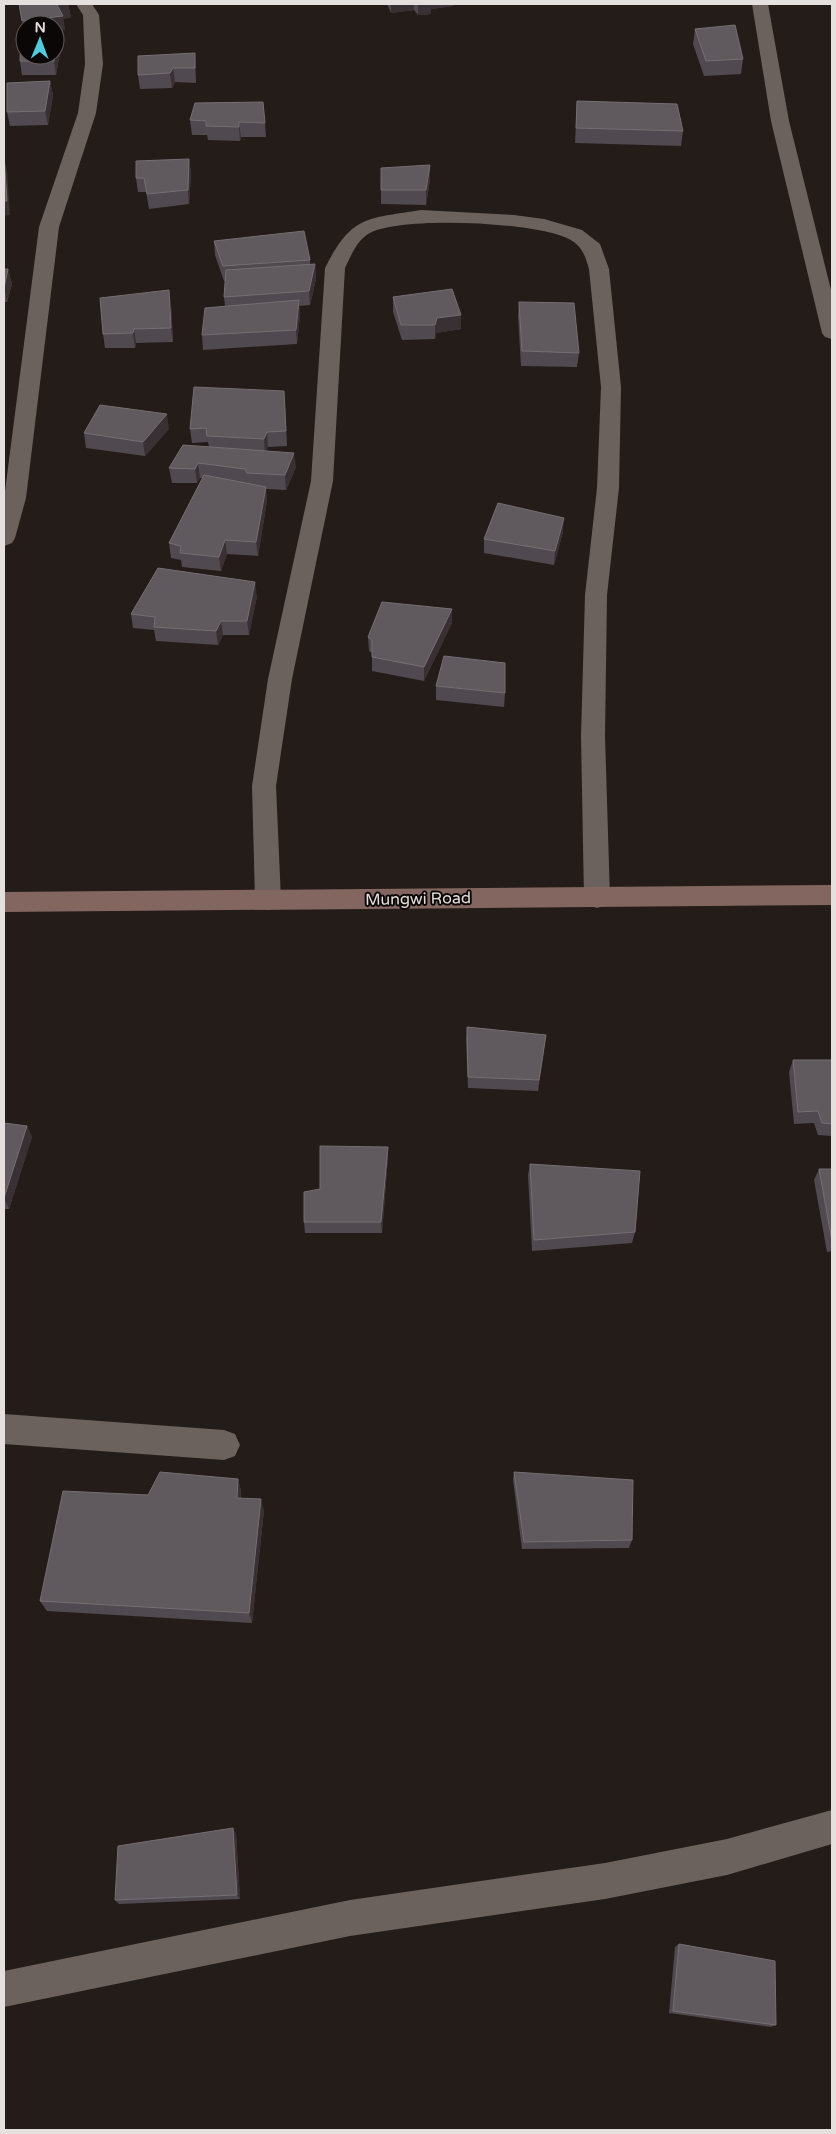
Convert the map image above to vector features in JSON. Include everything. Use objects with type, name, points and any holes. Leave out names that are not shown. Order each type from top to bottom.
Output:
[{"type":"main road","name":"Mungwi Road","points":[[4,902],[832,895]]},
{"type":"street","points":[[4,538],[15,498],[50,227],[88,103],[94,64],[91,15],[84,4]]},
{"type":"street","points":[[760,4],[780,121],[832,333]]},
{"type":"street","points":[[268,900],[264,786],[280,679],[322,481],[335,268],[347,244],[360,230],[376,223],[421,216],[514,221],[574,234],[593,248],[599,269],[611,387],[608,488],[596,595],[593,736],[597,898]]},
{"type":"street","points":[[4,1429],[224,1445]]},
{"type":"street","points":[[4,1989],[350,1918],[604,1881],[661,1870],[727,1857],[832,1827]]},
{"type":"building","points":[[19,4],[63,4],[57,5],[62,15],[21,15]]},
{"type":"building","points":[[735,25],[743,59],[706,61],[695,29]]},
{"type":"building","points":[[195,53],[195,68],[173,68],[170,73],[138,75],[138,56]]},
{"type":"building","points":[[50,81],[45,111],[7,112],[7,83]]},
{"type":"building","points":[[577,101],[677,104],[683,131],[576,128]]},
{"type":"building","points":[[263,102],[265,123],[239,122],[239,127],[206,126],[206,121],[190,120],[195,103]]},
{"type":"building","points":[[4,156],[7,201],[4,201]]},
{"type":"building","points":[[189,159],[188,190],[147,194],[144,178],[136,178],[136,161]]},
{"type":"building","points":[[430,165],[426,190],[381,190],[381,168]]},
{"type":"building","points":[[304,231],[310,260],[223,266],[214,241]]},
{"type":"building","points":[[315,264],[309,291],[224,297],[226,270]]},
{"type":"building","points":[[4,269],[8,269],[4,288]]},
{"type":"building","points":[[452,289],[461,315],[437,318],[435,325],[401,325],[393,297]]},
{"type":"building","points":[[169,290],[171,328],[134,329],[133,333],[103,334],[100,298]]},
{"type":"building","points":[[299,300],[296,330],[202,335],[205,308]]},
{"type":"building","points":[[519,302],[574,303],[579,353],[522,351]]},
{"type":"building","points":[[194,387],[284,391],[286,431],[267,432],[264,439],[207,436],[206,428],[190,429]]},
{"type":"building","points":[[100,405],[167,414],[143,442],[84,433]]},
{"type":"building","points":[[183,445],[294,453],[285,475],[247,473],[245,469],[198,463],[195,469],[169,468]]},
{"type":"building","points":[[204,475],[266,487],[256,542],[225,540],[219,557],[180,553],[181,546],[169,543]]},
{"type":"building","points":[[498,503],[564,518],[555,551],[484,539]]},
{"type":"building","points":[[158,568],[255,582],[247,621],[221,621],[216,631],[154,627],[155,617],[131,614]]},
{"type":"building","points":[[382,602],[452,609],[424,667],[372,657],[372,640],[368,637]]},
{"type":"building","points":[[444,656],[505,663],[505,693],[436,686]]},
{"type":"building","points":[[467,1027],[546,1035],[539,1080],[468,1077]]},
{"type":"building","points":[[793,1060],[832,1060],[832,1124],[822,1123],[818,1111],[798,1112]]},
{"type":"building","points":[[4,1123],[27,1126],[4,1198]]},
{"type":"building","points":[[320,1146],[388,1147],[381,1222],[304,1222],[304,1192],[320,1189]]},
{"type":"building","points":[[530,1164],[640,1171],[635,1232],[534,1240]]},
{"type":"building","points":[[819,1169],[832,1169],[832,1241]]},
{"type":"building","points":[[160,1472],[238,1479],[237,1498],[261,1499],[249,1613],[40,1601],[63,1491],[148,1495]]},
{"type":"building","points":[[514,1472],[633,1480],[632,1540],[524,1542]]},
{"type":"building","points":[[233,1828],[237,1895],[115,1900],[118,1846]]},
{"type":"building","points":[[679,1944],[775,1961],[776,2025],[673,2011]]}]
